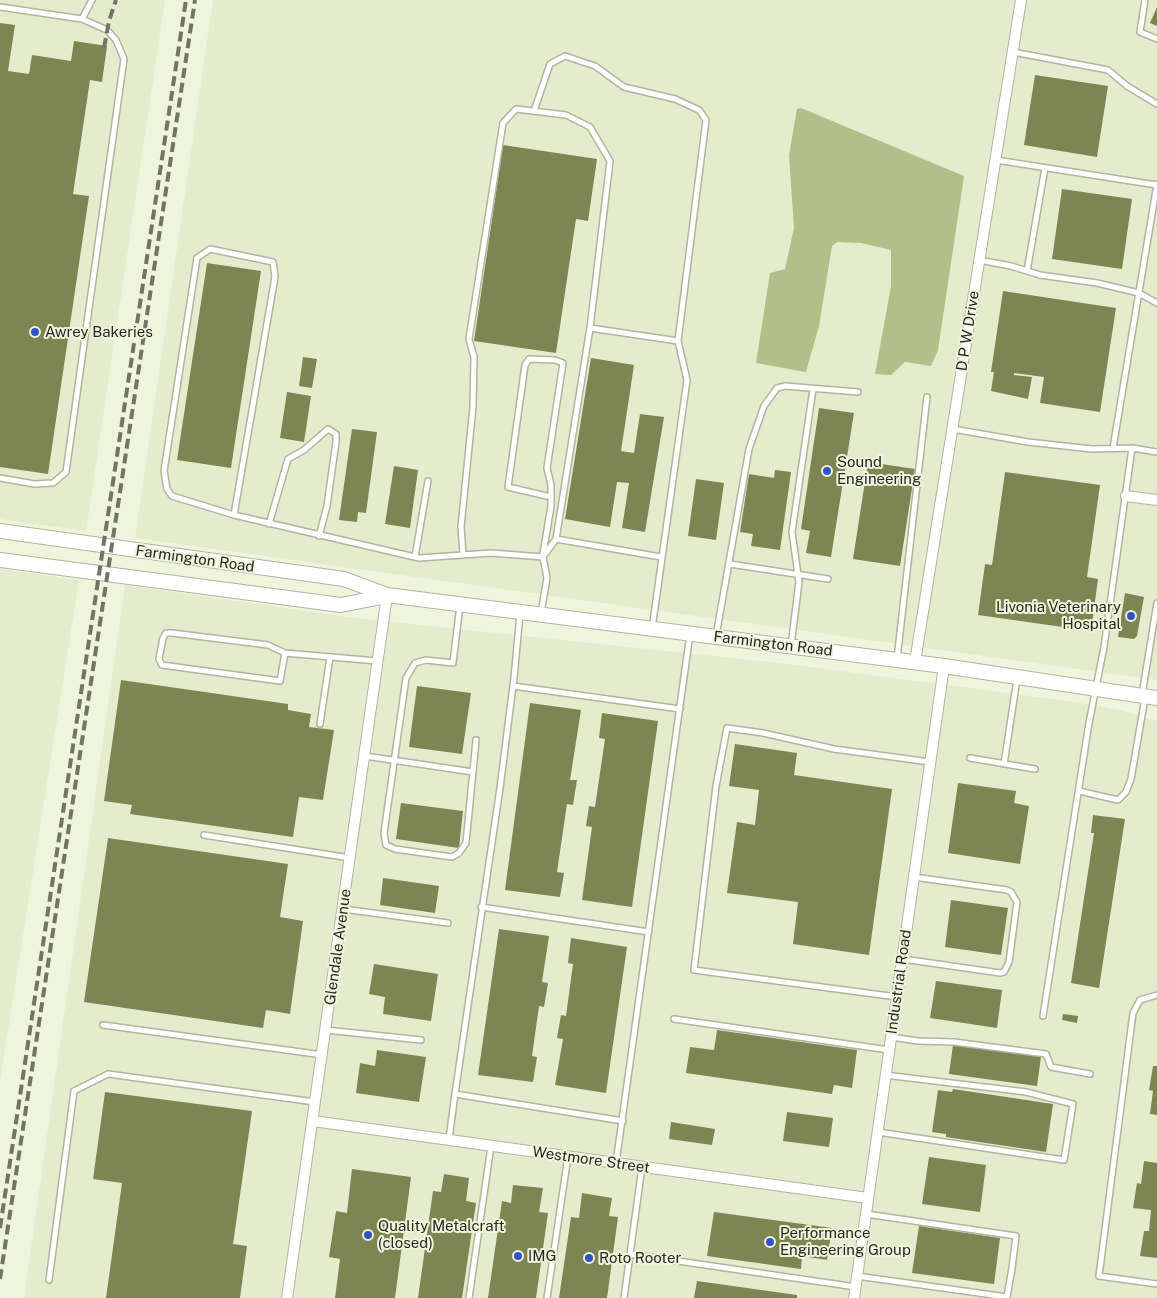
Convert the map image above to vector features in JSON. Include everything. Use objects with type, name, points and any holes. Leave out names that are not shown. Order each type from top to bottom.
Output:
[{"type":"main road","name":"Farmington Road","points":[[0,531],[344,579],[387,596],[915,662],[1148,696]]},
{"type":"main road","name":"Farmington Road","points":[[0,560],[341,605],[387,596]]},
{"type":"street","name":"D P W Drive","points":[[915,662],[1021,0]]},
{"type":"street","points":[[1126,496],[1157,500]]},
{"type":"street","name":"Glendale Avenue","points":[[287,1298],[387,596]]},
{"type":"street","name":"Industrial Road","points":[[855,1293],[944,666]]},
{"type":"street","name":"Westmore Street","points":[[313,1121],[868,1198]]},
{"type":"lane","points":[[82,19],[92,0]]},
{"type":"lane","points":[[1145,0],[1140,32],[1157,39]]},
{"type":"lane","points":[[0,7],[82,19],[107,30],[116,40],[124,59],[66,472],[52,483],[34,484],[0,478]]},
{"type":"lane","points":[[1013,52],[1108,70],[1127,86],[1157,104]]},
{"type":"lane","points":[[534,111],[550,64],[565,56],[595,66],[624,87],[675,99],[691,106],[699,110],[706,120],[678,341],[687,380],[652,629]]},
{"type":"lane","points":[[463,554],[462,527],[473,407],[474,357],[469,339],[503,123],[516,109],[566,115],[590,128],[610,161],[590,328],[556,539],[543,556]]},
{"type":"lane","points":[[996,160],[1157,184],[1113,448]]},
{"type":"lane","points":[[1027,271],[1044,168]]},
{"type":"lane","points":[[234,515],[274,277],[274,262],[210,249],[197,258],[164,472],[164,482],[172,496],[234,515],[269,524],[415,557],[491,553],[543,556]]},
{"type":"lane","points":[[980,260],[1139,293],[1157,303]]},
{"type":"lane","points":[[590,328],[678,341]]},
{"type":"lane","points":[[541,616],[547,578],[543,556],[551,497],[547,468],[563,363],[555,360],[529,359],[525,365],[508,487],[518,491],[551,497]]},
{"type":"lane","points":[[716,637],[749,449],[764,406],[777,388],[785,386],[858,392]]},
{"type":"lane","points":[[791,646],[799,575],[792,532],[813,389]]},
{"type":"lane","points":[[897,660],[926,398]]},
{"type":"lane","points":[[269,524],[288,459],[304,450],[328,429],[336,434],[336,442],[328,497],[319,536]]},
{"type":"lane","points":[[952,429],[1028,442],[1092,449],[1132,448],[1157,452]]},
{"type":"lane","points":[[1043,1016],[1104,647],[1132,448]]},
{"type":"lane","points":[[415,557],[428,481]]},
{"type":"lane","points":[[556,539],[661,557]]},
{"type":"lane","points":[[730,564],[828,579]]},
{"type":"lane","points":[[1079,792],[1118,800],[1126,792],[1131,779],[1148,696],[1157,602]]},
{"type":"lane","points":[[460,605],[453,663],[426,660],[415,664],[406,678],[384,834],[386,845],[394,849],[452,857],[459,854],[466,843],[476,740]]},
{"type":"lane","points":[[449,1140],[514,686],[520,613]]},
{"type":"lane","points":[[285,652],[280,681],[162,665],[159,659],[163,638],[166,633],[172,633],[268,645],[285,652],[330,658],[378,661]]},
{"type":"lane","points":[[616,1164],[690,634]]},
{"type":"lane","points":[[320,724],[330,658]]},
{"type":"lane","points":[[1004,764],[1017,676]]},
{"type":"lane","points":[[514,686],[680,708]]},
{"type":"lane","points":[[897,997],[694,970],[716,786],[727,728],[763,733],[834,749],[930,762]]},
{"type":"lane","points":[[365,756],[394,762],[473,772]]},
{"type":"lane","points":[[970,758],[1034,769]]},
{"type":"lane","points":[[204,835],[350,858]]},
{"type":"lane","points":[[902,959],[1000,973],[1004,972],[1009,962],[1017,902],[1011,892],[914,877]]},
{"type":"lane","points":[[481,907],[649,932]]},
{"type":"lane","points":[[343,910],[448,923]]},
{"type":"lane","points":[[1157,995],[1140,1000],[1133,1013],[1099,1276],[1157,1284]]},
{"type":"lane","points":[[674,1019],[889,1050]]},
{"type":"lane","points":[[103,1025],[322,1055]]},
{"type":"lane","points":[[326,1030],[421,1040]]},
{"type":"lane","points":[[891,1037],[918,1041],[954,1042],[1046,1054],[1051,1067],[1090,1074]]},
{"type":"lane","points":[[49,1280],[74,1091],[108,1074],[316,1102]]},
{"type":"lane","points":[[877,1132],[1064,1160],[1074,1104],[1026,1092],[886,1075]]},
{"type":"lane","points":[[455,1094],[623,1121]]},
{"type":"lane","points":[[469,1298],[491,1145]]},
{"type":"lane","points":[[546,1298],[568,1156]]},
{"type":"lane","points":[[624,1298],[642,1167]]},
{"type":"lane","points":[[857,1276],[1007,1297],[1016,1236],[866,1214]]},
{"type":"lane","points":[[630,1254],[855,1293]]},
{"type":"shaded area","points":[[0,0],[165,0],[86,531],[0,519]]},
{"type":"shaded area","points":[[213,0],[1157,0],[1157,680],[135,538]]},
{"type":"shaded area","points":[[0,569],[79,580],[0,1081]]},
{"type":"shaded area","points":[[125,585],[354,618],[780,663],[1068,701],[1121,710],[1157,721],[1157,1298],[24,1298]]},
{"type":"green space","points":[[801,108],[964,176],[938,350],[931,366],[905,362],[891,375],[875,374],[891,286],[891,250],[861,243],[837,242],[832,246],[819,326],[806,372],[756,363],[770,273],[785,269],[794,228],[789,155],[797,109]]},
{"type":"building","points":[[1157,7],[1157,26],[1150,23]]},
{"type":"building","name":"Awrey Bakeries","points":[[0,23],[15,25],[8,71],[29,74],[32,55],[71,61],[74,41],[107,46],[102,82],[90,80],[73,194],[89,196],[48,474],[0,467]]},
{"type":"building","points":[[1035,75],[1108,86],[1097,157],[1024,145]]},
{"type":"building","points":[[503,145],[597,159],[588,221],[576,219],[556,353],[474,341]]},
{"type":"building","points":[[1062,189],[1132,199],[1122,269],[1052,259]]},
{"type":"building","points":[[207,263],[261,271],[231,468],[177,460]]},
{"type":"building","points":[[1003,291],[1116,308],[1100,412],[1040,403],[1044,377],[1014,373],[1014,375],[1032,377],[1028,399],[991,391],[994,372],[991,372]]},
{"type":"building","points":[[303,357],[317,359],[312,388],[299,386]]},
{"type":"building","points":[[591,358],[634,365],[621,451],[634,453],[640,414],[664,417],[645,532],[622,528],[629,483],[617,482],[610,527],[565,519]]},
{"type":"building","points":[[287,392],[311,396],[304,442],[280,438]]},
{"type":"building","name":"Sound Engineering","points":[[819,408],[854,413],[831,557],[806,553],[810,531],[801,529]]},
{"type":"building","points":[[352,429],[377,432],[366,513],[358,512],[357,522],[339,520]]},
{"type":"building","points":[[868,462],[915,469],[900,566],[853,559]]},
{"type":"building","points":[[394,466],[418,470],[410,528],[385,524]]},
{"type":"building","points":[[775,470],[791,472],[780,550],[751,546],[753,534],[740,532],[749,474],[774,478]]},
{"type":"building","points":[[1005,472],[1100,485],[1087,577],[1098,579],[1091,631],[978,615],[985,564],[992,565]]},
{"type":"building","points":[[696,479],[724,483],[716,540],[688,536]]},
{"type":"building","name":"Livonia Veterinary Hospital","points":[[1125,593],[1144,597],[1137,636],[1134,639],[1118,637]]},
{"type":"building","points":[[121,680],[288,704],[288,710],[311,714],[309,727],[334,730],[323,800],[299,797],[293,837],[130,814],[132,805],[104,801]]},
{"type":"building","points":[[417,686],[471,693],[462,754],[409,747]]},
{"type":"building","points":[[530,703],[581,710],[570,780],[577,780],[573,805],[567,804],[557,872],[564,873],[560,897],[505,890]]},
{"type":"building","points":[[602,713],[658,721],[632,907],[582,900],[592,827],[586,826],[589,806],[595,807],[605,739],[599,738]]},
{"type":"building","points":[[735,744],[797,753],[794,775],[892,789],[869,955],[793,944],[798,902],[727,893],[737,822],[755,825],[759,790],[729,786]]},
{"type":"building","points":[[958,783],[1016,791],[1014,803],[1029,806],[1020,864],[948,853]]},
{"type":"building","points":[[401,803],[463,811],[459,848],[396,839]]},
{"type":"building","points":[[1093,815],[1125,819],[1099,988],[1071,983],[1094,833],[1091,833]]},
{"type":"building","points":[[108,838],[288,864],[280,917],[303,921],[290,1014],[266,1010],[263,1028],[84,1002]]},
{"type":"building","points":[[383,878],[439,886],[435,913],[380,905]]},
{"type":"building","points":[[951,900],[1008,908],[1001,955],[945,947]]},
{"type":"building","points":[[499,929],[549,936],[542,982],[548,983],[544,1007],[539,1006],[532,1056],[537,1057],[533,1082],[478,1075]]},
{"type":"building","points":[[571,938],[627,947],[606,1093],[555,1085],[563,1039],[557,1038],[561,1015],[566,1016],[573,964],[568,963]]},
{"type":"building","points":[[374,964],[438,974],[431,1021],[383,1014],[385,997],[369,994]]},
{"type":"building","points":[[936,981],[1002,990],[997,1028],[930,1018]]},
{"type":"building","points":[[1063,1014],[1078,1016],[1077,1023],[1062,1020]]},
{"type":"building","points":[[717,1030],[857,1050],[852,1088],[834,1085],[832,1094],[686,1073],[690,1047],[714,1050]]},
{"type":"building","points":[[953,1045],[1041,1057],[1037,1086],[949,1074]]},
{"type":"building","points":[[377,1050],[426,1057],[419,1102],[356,1093],[360,1063],[375,1066]]},
{"type":"building","points":[[1153,1066],[1157,1066],[1157,1115],[1150,1114],[1153,1091],[1149,1090]]},
{"type":"building","points":[[953,1089],[1053,1104],[1046,1152],[946,1137],[946,1134],[932,1132],[938,1090],[952,1092]]},
{"type":"building","points":[[105,1092],[252,1111],[233,1244],[247,1246],[240,1298],[106,1298],[122,1183],[93,1179]]},
{"type":"building","points":[[787,1112],[833,1118],[829,1147],[783,1141]]},
{"type":"building","points":[[671,1122],[715,1129],[712,1145],[669,1139]]},
{"type":"building","points":[[929,1157],[986,1165],[980,1212],[922,1204]]},
{"type":"building","points":[[1144,1161],[1157,1163],[1157,1258],[1140,1256],[1144,1231],[1149,1231],[1151,1210],[1133,1208],[1137,1183],[1141,1184]]},
{"type":"building","name":"Quality Metalcraft (closed)","points":[[352,1169],[411,1177],[395,1298],[335,1298],[340,1259],[329,1257],[336,1211],[347,1213]]},
{"type":"building","points":[[444,1174],[469,1178],[466,1201],[476,1203],[462,1298],[418,1298],[433,1191],[441,1192]]},
{"type":"building","name":"IMG","points":[[513,1185],[543,1188],[539,1212],[548,1213],[536,1298],[488,1298],[502,1201],[511,1203]]},
{"type":"building","name":"Roto Rooter","points":[[582,1193],[612,1198],[609,1216],[618,1217],[607,1298],[559,1298],[571,1217],[579,1218]]},
{"type":"building","name":"Performance Engineering Group","points":[[714,1212],[832,1228],[827,1260],[802,1256],[801,1269],[707,1256]]},
{"type":"building","points":[[919,1226],[1000,1238],[994,1284],[912,1273]]},
{"type":"building","points":[[697,1281],[797,1295],[797,1298],[694,1298]]},
{"type":"railway","points":[[104,48],[109,21],[116,0]]},
{"type":"railway","points":[[0,1228],[186,0]]},
{"type":"railway","points":[[0,1279],[195,0]]},
{"type":"place","name":"Awrey Bakeries","points":[[35,332]]},
{"type":"place","name":"Sound Engineering","points":[[827,471]]},
{"type":"place","name":"Livonia Veterinary Hospital","points":[[1131,616]]},
{"type":"place","name":"Quality Metalcraft (closed)","points":[[368,1235]]},
{"type":"place","name":"Performance Engineering Group","points":[[770,1242]]},
{"type":"place","name":"IMG","points":[[518,1256]]},
{"type":"place","name":"Roto Rooter","points":[[589,1258]]}]
